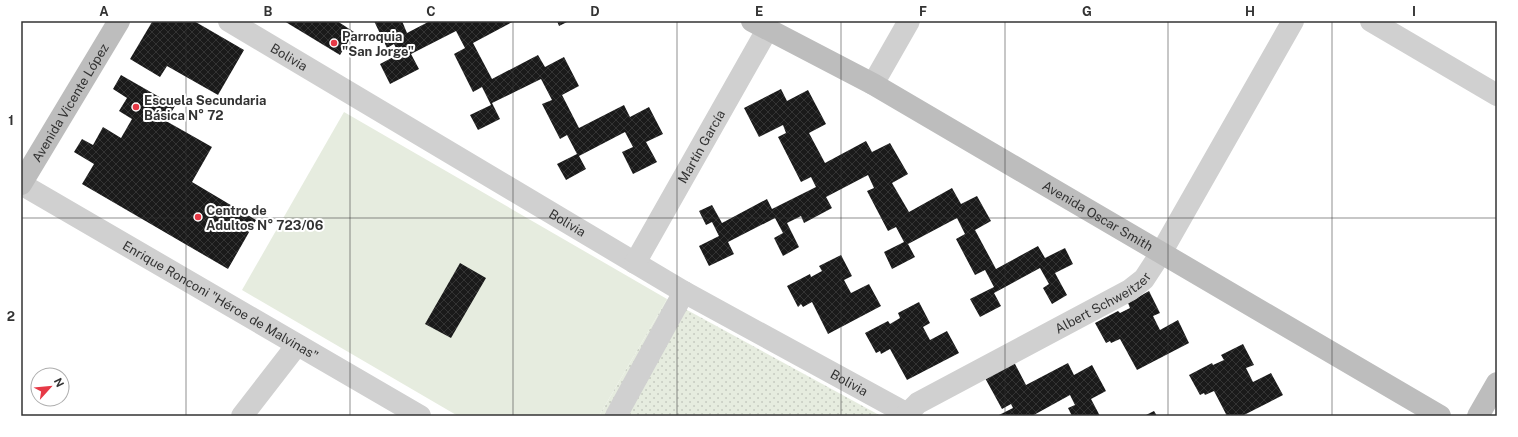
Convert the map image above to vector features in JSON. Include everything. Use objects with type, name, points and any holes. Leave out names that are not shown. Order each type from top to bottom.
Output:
[{"type":"main road","name":"Avenida Vicente López","points":[[21,184],[119,21]]},
{"type":"main road","name":"Avenida Oscar Smith","points":[[760,26],[872,84],[1440,416]]},
{"type":"main road","points":[[1478,416],[1497,383]]},
{"type":"street","name":"Bolivia","points":[[229,21],[684,292],[909,415]]},
{"type":"street","points":[[872,84],[909,21]]},
{"type":"street","name":"Albert Schweitzer","points":[[909,415],[918,403],[1130,290],[1144,279],[1162,253],[1293,21]]},
{"type":"street","points":[[1371,21],[1497,95]]},
{"type":"street","name":"Martín García","points":[[635,263],[760,26]]},
{"type":"street","name":"Enrique Ronconi \"Héroe de Malvinas\"","points":[[21,184],[420,416]]},
{"type":"street","points":[[616,416],[684,292]]},
{"type":"street","points":[[242,416],[297,345]]},
{"type":"shaded area","points":[[344,112],[667,299],[599,416],[458,416],[242,290]]},
{"type":"shaded area","points":[[667,299],[881,416],[599,416]]},
{"type":"building","points":[[194,21],[244,50],[218,95],[167,66],[160,77],[130,59],[152,22]]},
{"type":"building","name":"Parroquia \"San Jorge\"","points":[[284,21],[337,21],[354,32],[340,55]]},
{"type":"building","points":[[374,21],[402,21],[407,33],[430,21],[514,21],[473,43],[492,79],[538,55],[545,67],[564,57],[579,86],[562,95],[579,128],[624,105],[630,117],[649,107],[663,134],[646,142],[657,162],[633,174],[622,152],[633,147],[625,132],[579,156],[586,169],[566,180],[557,164],[577,154],[567,135],[560,139],[542,104],[552,100],[541,79],[492,103],[500,119],[478,130],[470,115],[491,105],[482,87],[473,92],[454,54],[465,48],[456,31],[411,54],[419,69],[390,84],[380,64],[399,54],[394,44],[387,48]]},
{"type":"building","points":[[557,21],[569,21],[559,26]]},
{"type":"building","points":[[121,75],[175,106],[166,121],[212,147],[192,182],[256,220],[228,269],[82,184],[94,164],[74,152],[82,139],[93,145],[103,127],[121,138],[132,119],[119,111],[127,98],[113,89]]},
{"type":"building","points":[[781,89],[787,101],[808,90],[826,124],[809,133],[825,163],[866,141],[872,152],[890,143],[908,174],[892,183],[909,212],[952,188],[961,204],[977,196],[991,221],[975,230],[996,269],[1038,246],[1045,258],[1065,248],[1073,264],[1055,273],[1067,295],[1052,304],[1043,288],[1049,284],[1040,268],[994,293],[1001,306],[980,317],[970,299],[994,287],[985,270],[975,275],[956,239],[965,234],[957,218],[908,244],[915,257],[892,269],[884,252],[904,242],[896,227],[888,231],[867,191],[874,188],[868,175],[826,197],[832,208],[804,223],[801,216],[787,223],[799,247],[783,256],[774,238],[783,233],[775,218],[728,242],[734,254],[709,266],[699,246],[719,236],[712,222],[706,225],[699,211],[712,205],[722,223],[767,199],[772,209],[816,187],[811,177],[801,182],[778,137],[786,133],[783,125],[759,137],[744,108]]},
{"type":"building","points":[[841,255],[852,276],[844,280],[851,293],[869,284],[881,306],[828,334],[812,302],[803,307],[801,304],[798,307],[787,286],[810,274],[811,277],[822,271],[819,266]]},
{"type":"building","points":[[460,263],[486,278],[451,338],[425,324]]},
{"type":"building","points":[[1149,291],[1160,313],[1153,316],[1160,330],[1178,320],[1189,343],[1137,370],[1120,339],[1111,343],[1110,341],[1106,343],[1095,323],[1118,311],[1120,313],[1130,308],[1128,303]]},
{"type":"building","points":[[919,302],[930,323],[923,327],[930,340],[947,331],[959,353],[907,380],[890,349],[881,354],[880,351],[876,353],[865,333],[888,321],[890,324],[900,318],[898,313]]},
{"type":"building","points":[[1243,344],[1254,365],[1246,368],[1253,382],[1271,373],[1283,395],[1242,416],[1227,416],[1214,391],[1205,395],[1204,393],[1200,395],[1189,375],[1212,363],[1213,365],[1224,360],[1221,355]]},
{"type":"building","points":[[1014,362],[1026,385],[1068,363],[1074,375],[1092,365],[1106,391],[1091,399],[1100,416],[1072,416],[1068,408],[1075,405],[1070,395],[1032,416],[997,416],[1013,408],[1011,404],[1002,409],[985,378]]},
{"type":"building","points":[[1154,411],[1157,416],[1144,416]]},
{"type":"place","name":"Parroquia \"San Jorge\"","points":[[334,43]]},
{"type":"place","name":"Escuela Secundaria Básica N° 72","points":[[136,107]]},
{"type":"place","name":"Centro de Adultos N° 723/06","points":[[198,217]]}]
